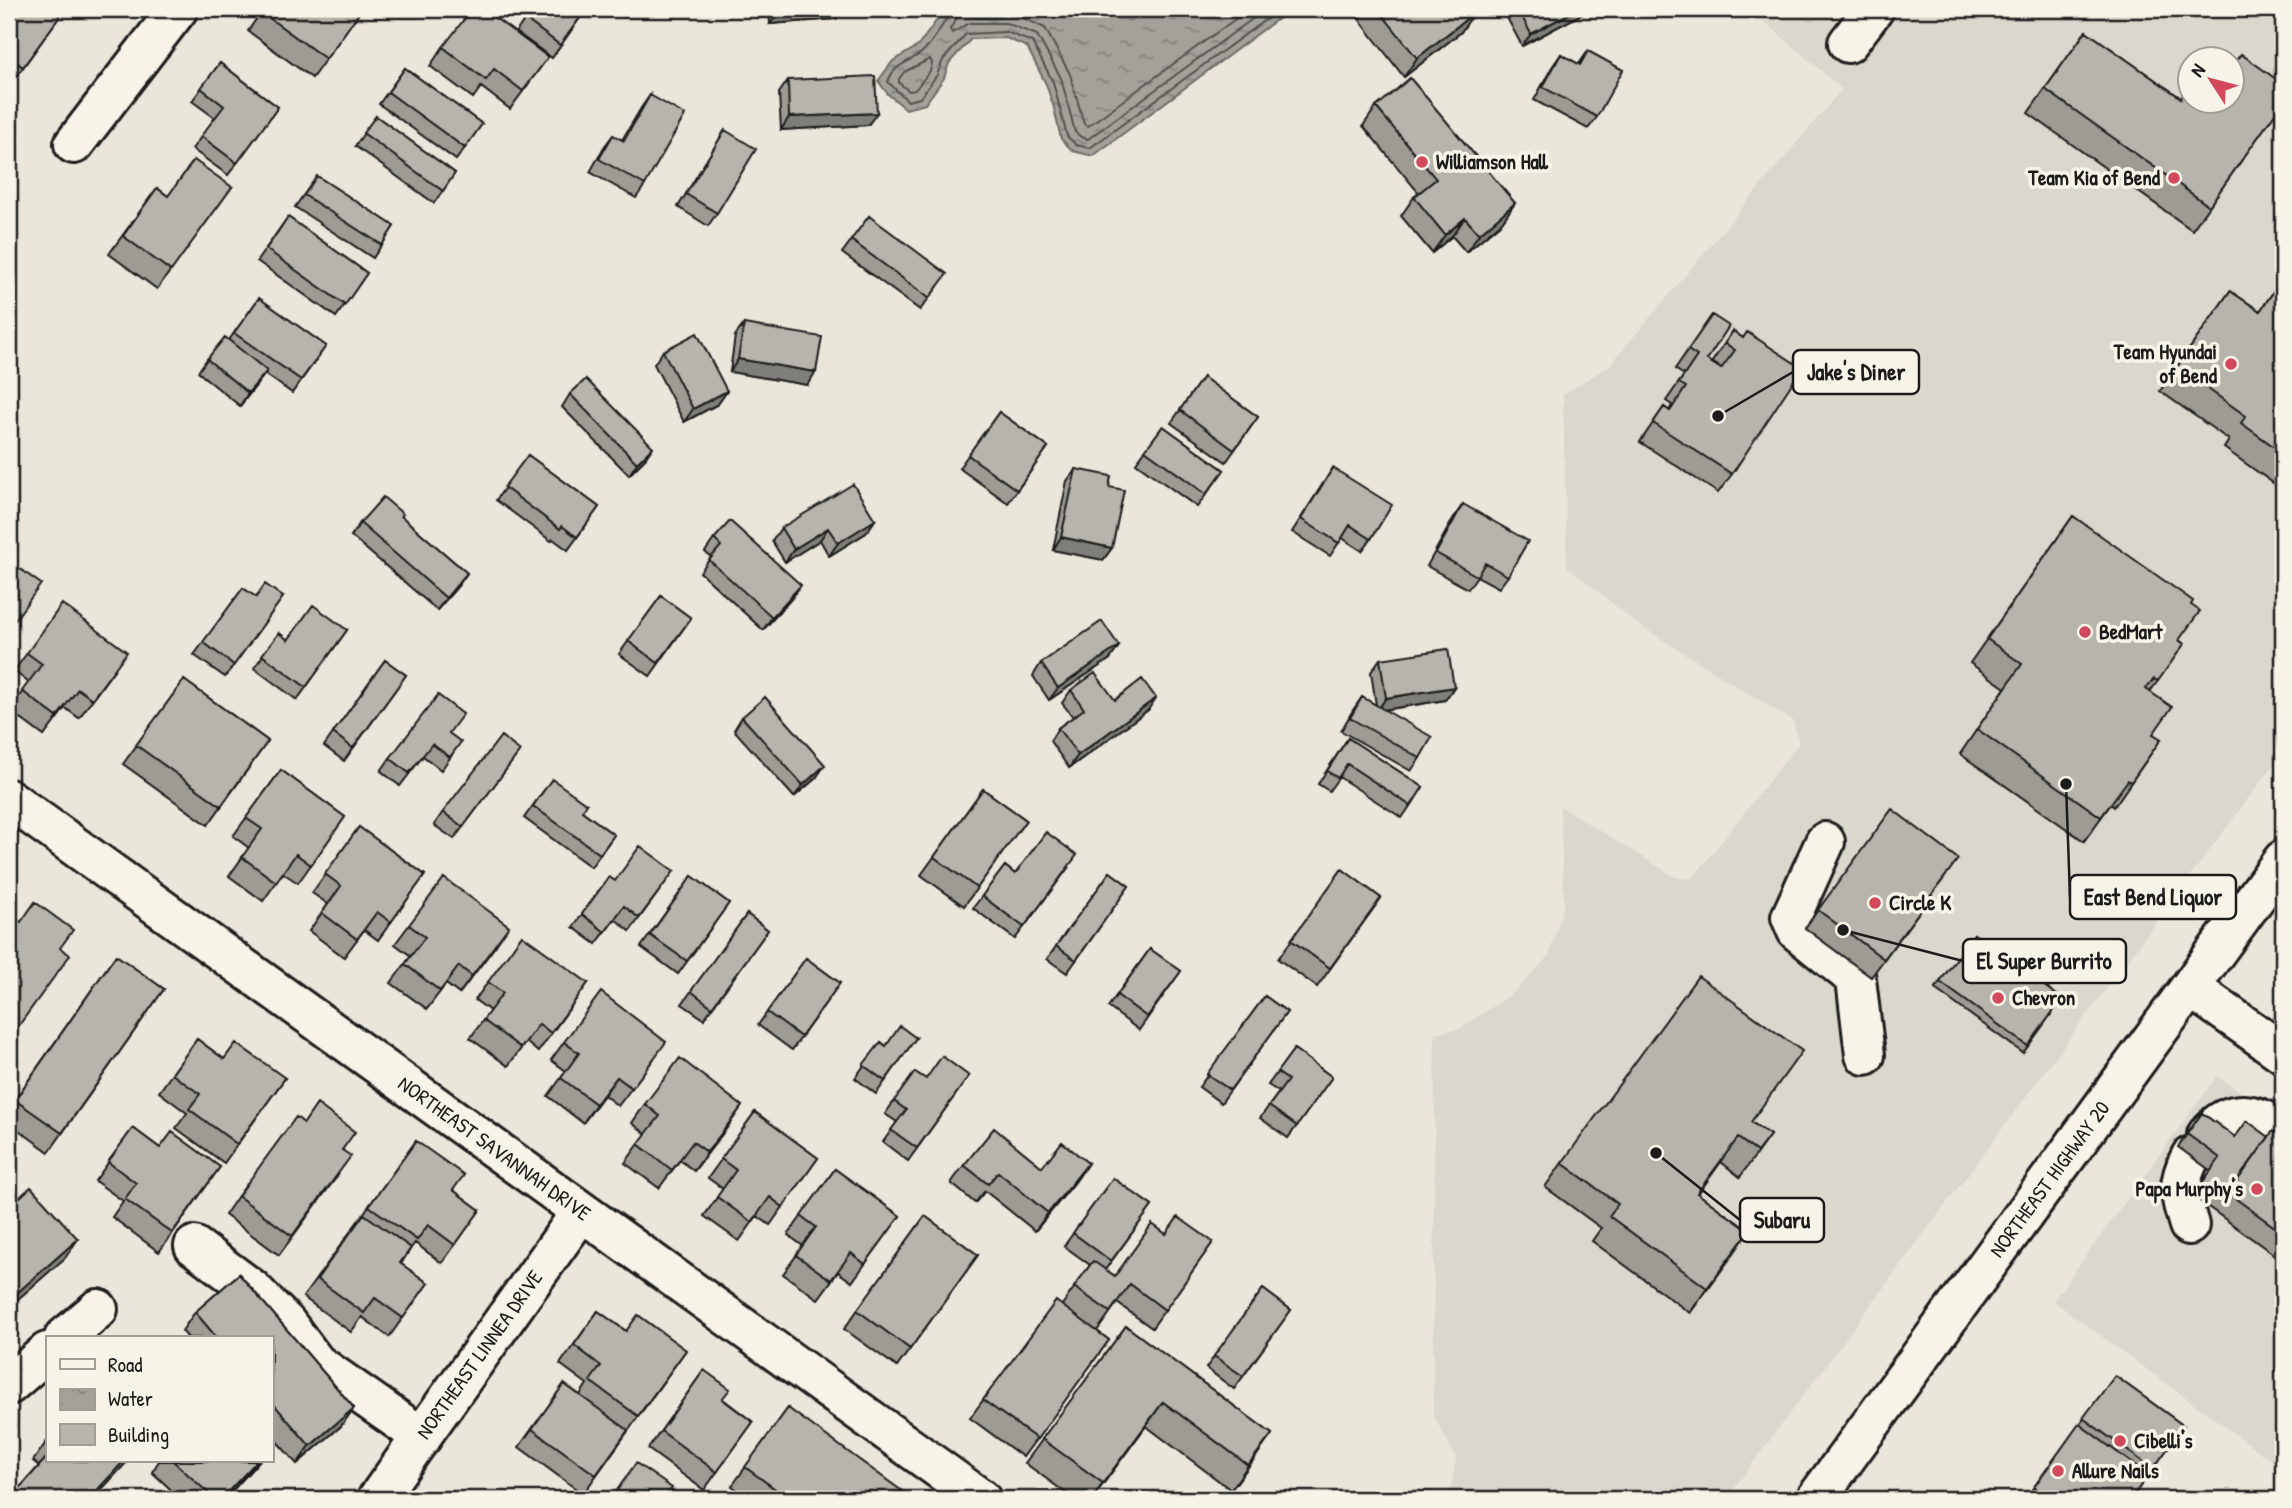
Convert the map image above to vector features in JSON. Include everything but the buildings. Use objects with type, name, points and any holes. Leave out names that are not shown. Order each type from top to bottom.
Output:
[{"type":"street","points":[[74,144],[177,9]]},
{"type":"street","points":[[1848,43],[1874,9]]},
{"type":"street","name":"NORTHEAST SAVANNAH DRIVE","points":[[9,799],[897,1437],[970,1496]]},
{"type":"street","points":[[1825,842],[1791,917],[1797,931],[1856,979],[1865,1055]]},
{"type":"street","name":"NORTHEAST HIGHWAY 20","points":[[1816,1499],[2283,860]]},
{"type":"street","points":[[2191,988],[2283,1053]]},
{"type":"street","points":[[2189,1224],[2179,1191],[2181,1174],[2214,1126],[2241,1114],[2268,1120],[2283,1131]]},
{"type":"street","name":"NORTHEAST LINNEA DRIVE","points":[[377,1499],[581,1212]]},
{"type":"street","points":[[194,1246],[252,1289],[286,1322],[316,1363],[422,1437]]},
{"type":"street","points":[[66,1336],[99,1309]]},
{"type":"street","points":[[9,1385],[46,1353]]},
{"type":"shaded area","points":[[1750,9],[2283,9],[2283,752],[1726,1499],[1450,1499],[1456,1458],[1433,1414],[1435,1033],[1459,1029],[1513,993],[1549,956],[1564,905],[1560,806],[1675,877],[1692,879],[1799,743],[1793,721],[1636,623],[1567,566],[1563,395],[1610,365],[1842,89]]},
{"type":"shaded area","points":[[2217,1076],[2283,1121],[2283,1469],[2053,1301]]},
{"type":"water","points":[[945,9],[1291,9],[1093,156],[1073,151],[1061,139],[1046,84],[1027,47],[1006,38],[971,39],[949,63],[944,78],[925,104],[906,109],[888,94],[878,81],[893,61],[918,46]]},
{"type":"place","name":"Williamson Hall","points":[[1422,162]]},
{"type":"place","name":"Team Kia of Bend","points":[[2174,178]]},
{"type":"place","name":"Team Hyundai of Bend","points":[[2231,364]]},
{"type":"place","name":"Jake's Diner","points":[[1718,416]]},
{"type":"place","name":"BedMart","points":[[2085,632]]},
{"type":"place","name":"East Bend Liquor","points":[[2066,784]]},
{"type":"place","name":"Circle K","points":[[1875,903]]},
{"type":"place","name":"El Super Burrito","points":[[1843,930]]},
{"type":"place","name":"Chevron","points":[[1998,998]]},
{"type":"place","name":"Subaru","points":[[1656,1153]]},
{"type":"place","name":"Papa Murphy's","points":[[2257,1189]]},
{"type":"place","name":"Cibelli's","points":[[2120,1441]]},
{"type":"place","name":"Allure Nails","points":[[2058,1471]]}]
